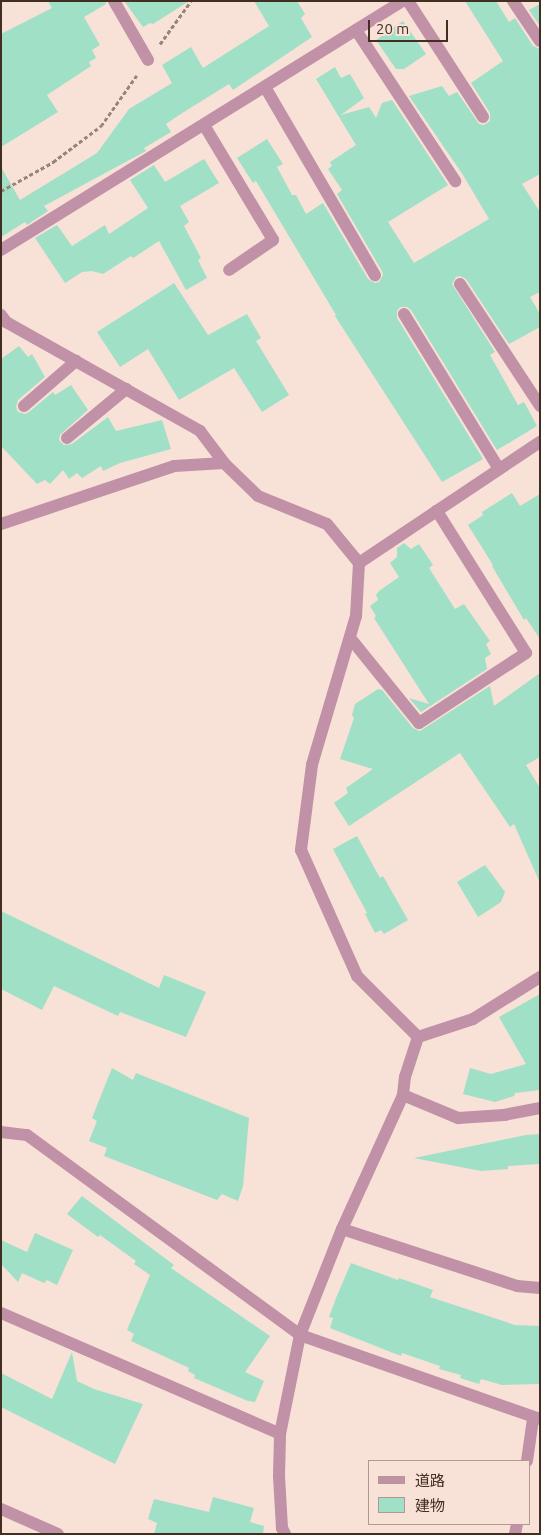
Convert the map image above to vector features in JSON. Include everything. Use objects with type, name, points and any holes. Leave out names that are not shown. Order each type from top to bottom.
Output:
[{"type":"street","points":[[114,1],[148,60]]},
{"type":"street","points":[[1,250],[403,1]]},
{"type":"street","points":[[408,1],[483,118]]},
{"type":"street","points":[[513,1],[540,41]]},
{"type":"street","points":[[356,30],[455,181]]},
{"type":"street","points":[[265,87],[375,275]]},
{"type":"street","points":[[204,125],[273,240],[229,270]]},
{"type":"street","points":[[460,284],[540,406]]},
{"type":"street","points":[[404,314],[499,469]]},
{"type":"street","points":[[1,315],[6,322],[200,431],[224,463],[258,496],[327,524],[359,563],[356,616],[351,639],[312,765],[301,850],[357,976],[418,1037]]},
{"type":"street","points":[[24,406],[76,361]]},
{"type":"street","points":[[67,438],[126,390]]},
{"type":"street","points":[[359,563],[540,442]]},
{"type":"street","points":[[1,524],[174,466],[224,463]]},
{"type":"street","points":[[351,639],[419,724],[526,653],[437,511]]},
{"type":"street","points":[[418,1037],[473,1019],[540,977]]},
{"type":"street","points":[[284,1534],[279,1476],[280,1434],[300,1335],[342,1229],[403,1095],[406,1077],[418,1037]]},
{"type":"street","points":[[403,1095],[458,1118],[504,1115],[540,1108]]},
{"type":"street","points":[[1,1132],[27,1135],[300,1335],[537,1419],[527,1460]]},
{"type":"street","points":[[342,1229],[517,1286],[540,1288]]},
{"type":"street","points":[[1,1313],[280,1434]]},
{"type":"street","points":[[1,1509],[58,1534]]},
{"type":"path","points":[[1,191],[53,162],[101,126],[192,1]]},
{"type":"building","points":[[48,1],[106,1],[106,4],[84,17],[100,45],[92,50],[96,58],[89,62],[91,66],[47,95],[58,112],[1,147],[1,34],[52,8]]},
{"type":"building","points":[[124,1],[189,1],[153,24],[150,23],[143,27]]},
{"type":"building","points":[[254,1],[297,1],[305,14],[301,18],[312,37],[233,90],[229,84],[179,115],[166,124],[171,132],[144,148],[146,151],[44,206],[48,211],[27,225],[25,222],[1,237],[1,167],[20,200],[97,153],[129,109],[172,83],[162,65],[191,47],[203,68],[269,26]]},
{"type":"building","points":[[465,1],[496,1],[509,22],[515,18],[533,46],[540,49],[540,174],[522,184],[540,212],[540,292],[530,297],[540,314],[540,327],[509,344],[466,279],[460,276],[456,277],[452,284],[495,352],[490,355],[518,405],[524,402],[537,426],[497,450],[411,310],[407,307],[400,307],[397,311],[397,318],[483,459],[442,482],[335,316],[256,181],[253,183],[237,158],[267,139],[283,164],[277,167],[292,195],[296,195],[306,214],[323,203],[368,279],[375,283],[379,282],[383,275],[382,271],[337,194],[342,190],[328,169],[332,166],[330,162],[356,145],[316,79],[335,67],[341,78],[350,74],[364,98],[341,115],[369,107],[376,118],[382,103],[392,100],[448,185],[388,222],[414,263],[489,219],[463,175],[409,96],[442,86],[449,96],[457,92],[479,124],[484,125],[490,121],[490,113],[471,83],[503,61]]},
{"type":"building","points":[[540,4],[540,26],[529,10]]},
{"type":"building","points":[[403,21],[426,54],[404,69],[396,69],[376,40]]},
{"type":"building","points":[[204,159],[219,183],[180,206],[189,222],[184,226],[201,258],[198,260],[207,278],[186,290],[159,241],[103,274],[92,271],[82,272],[65,283],[35,238],[57,225],[72,246],[105,225],[109,234],[148,208],[130,180],[154,165],[165,182]]},
{"type":"building","points":[[174,283],[208,335],[247,314],[261,338],[256,341],[289,395],[262,412],[234,368],[179,400],[148,349],[120,367],[97,332]]},
{"type":"building","points":[[19,346],[28,357],[32,354],[45,377],[18,400],[16,407],[18,412],[25,414],[29,412],[53,392],[55,395],[71,385],[88,410],[60,435],[59,440],[64,445],[72,444],[108,417],[116,431],[162,420],[171,449],[120,463],[103,471],[101,466],[82,478],[77,473],[69,479],[63,470],[50,484],[45,480],[37,484],[2,447],[1,359]]},
{"type":"building","points":[[512,493],[520,506],[540,494],[540,639],[526,618],[524,620],[468,525],[483,515],[482,512]]},
{"type":"building","points":[[404,543],[411,549],[419,544],[433,565],[429,568],[455,609],[464,604],[490,641],[486,644],[491,654],[485,658],[487,669],[421,712],[409,698],[429,704],[374,618],[376,616],[370,606],[378,600],[376,595],[379,591],[399,577],[390,563],[397,557],[397,548]]},
{"type":"building","points":[[540,673],[540,757],[526,765],[540,788],[540,883],[514,824],[510,827],[460,753],[349,826],[334,803],[348,793],[346,788],[373,769],[340,759],[354,718],[352,715],[355,704],[378,689],[382,690],[413,728],[420,731],[490,686],[494,706]]},
{"type":"building","points":[[357,836],[380,878],[383,876],[408,920],[384,934],[381,930],[375,933],[365,914],[367,913],[333,849]]},
{"type":"building","points":[[485,865],[505,892],[501,902],[478,917],[457,882]]},
{"type":"building","points":[[1,911],[159,988],[164,975],[206,992],[186,1037],[120,1012],[118,1016],[54,986],[42,1010],[1,989]]},
{"type":"building","points":[[540,994],[540,1090],[515,1093],[514,1096],[495,1102],[463,1094],[470,1068],[491,1074],[526,1064],[499,1017]]},
{"type":"building","points":[[112,1068],[133,1080],[136,1073],[249,1118],[243,1186],[238,1201],[222,1194],[217,1200],[104,1156],[107,1148],[89,1141],[97,1121],[92,1118]]},
{"type":"building","points":[[540,1134],[540,1164],[508,1166],[508,1169],[481,1171],[414,1158],[526,1135]]},
{"type":"building","points":[[82,1196],[174,1265],[171,1268],[270,1336],[245,1372],[264,1381],[255,1402],[248,1401],[194,1378],[195,1375],[188,1371],[189,1368],[131,1341],[134,1334],[127,1330],[150,1275],[134,1264],[136,1261],[100,1235],[98,1237],[67,1214]]},
{"type":"building","points":[[35,1233],[73,1250],[57,1285],[47,1280],[44,1283],[22,1273],[18,1282],[1,1264],[1,1240],[27,1252]]},
{"type":"building","points":[[351,1263],[433,1290],[430,1297],[515,1325],[540,1326],[539,1384],[502,1385],[481,1379],[479,1384],[460,1378],[461,1375],[439,1369],[440,1366],[402,1353],[401,1356],[330,1328],[333,1318],[329,1317]]},
{"type":"building","points":[[72,1352],[77,1381],[94,1389],[143,1404],[115,1464],[1,1407],[1,1373],[52,1399]]},
{"type":"building","points":[[213,1497],[254,1508],[250,1522],[264,1526],[263,1534],[154,1534],[157,1523],[148,1519],[154,1499],[209,1512]]}]
